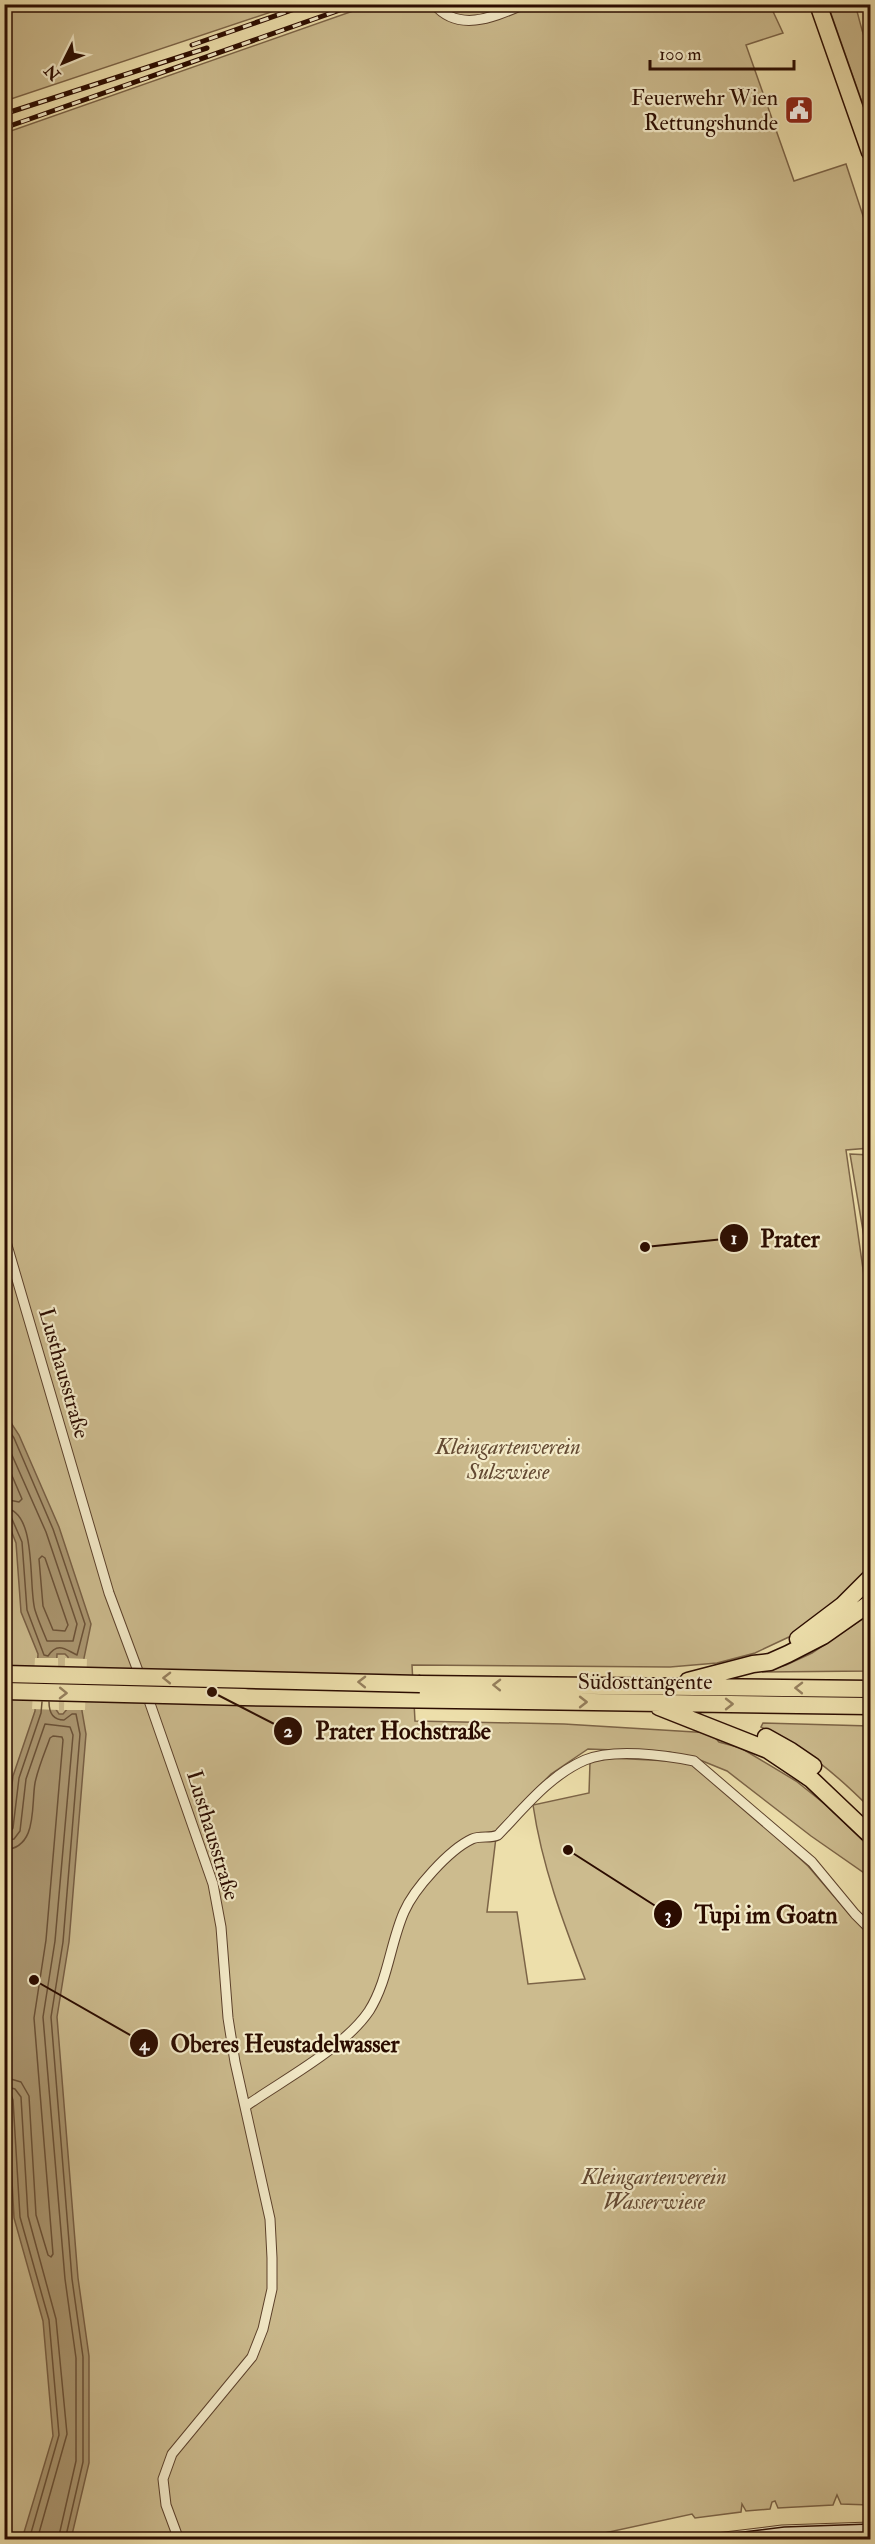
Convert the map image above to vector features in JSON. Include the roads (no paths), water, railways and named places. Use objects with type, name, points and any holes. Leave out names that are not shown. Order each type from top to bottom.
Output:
[{"type":"highway","points":[[819,4],[870,152]]},
{"type":"highway","points":[[753,1664],[788,1646],[820,1624],[870,1578]]},
{"type":"highway","points":[[664,1687],[753,1664],[770,1662],[807,1645],[870,1603]]},
{"type":"highway","name":"Südosttangente","points":[[4,1674],[420,1684],[870,1689]]},
{"type":"highway","name":"Südosttangente","points":[[4,1691],[420,1701],[870,1706]]},
{"type":"highway","points":[[650,1703],[722,1721],[777,1743],[824,1775],[870,1820]]},
{"type":"highway","points":[[650,1703],[768,1750],[811,1779],[870,1835]]},
{"type":"street","points":[[434,4],[452,18],[477,21],[525,4]]},
{"type":"street","name":"Lusthausstraße","points":[[4,1235],[109,1593],[151,1705],[213,1884],[221,1927],[228,2018],[235,2062],[270,2219],[272,2289],[263,2329],[252,2357],[172,2454],[163,2479],[166,2505],[179,2540]]},
{"type":"street","points":[[246,2106],[330,2049],[356,2027],[370,2009],[382,1982],[403,1914],[418,1887],[457,1848],[474,1838],[491,1838],[498,1835],[563,1772],[593,1757],[631,1755],[673,1757],[694,1761],[812,1862],[870,1929]]},
{"type":"street","points":[[700,2540],[782,2530],[870,2527]]},
{"type":"water","points":[[4,1412],[19,1435],[59,1527],[91,1624],[84,1658],[82,1711],[86,1734],[69,1942],[57,2017],[78,2278],[89,2356],[89,2463],[71,2539],[22,2539],[53,2436],[43,2321],[14,2218],[5,2052],[6,1836],[13,1776],[35,1711],[38,1654],[21,1612],[16,1543],[5,1515]],"holes":[[[57,1654],[65,1654],[68,1657],[68,1708],[63,1714],[59,1714],[55,1708]]]},
{"type":"tram line","points":[[677,2540],[784,2527],[870,2524]]},
{"type":"railway","points":[[192,45],[309,4]]},
{"type":"railway","points":[[4,128],[357,4]]},
{"type":"railway","points":[[4,114],[207,48]]},
{"type":"place","name":"Feuerwehr Wien Rettungshunde","points":[[799,110]]},
{"type":"place","name":"Prater","points":[[645,1247]]},
{"type":"place","name":"Prater Hochstraße","points":[[212,1692]]},
{"type":"place","name":"Tupi im Goatn","points":[[568,1850]]},
{"type":"place","name":"Oberes Heustadelwasser","points":[[34,1980]]},
{"type":"park label","name":"Kleingartenverein Sulzwiese","points":[[508,1458]]},
{"type":"park label","name":"Kleingartenverein Wasserwiese","points":[[654,2188]]}]
